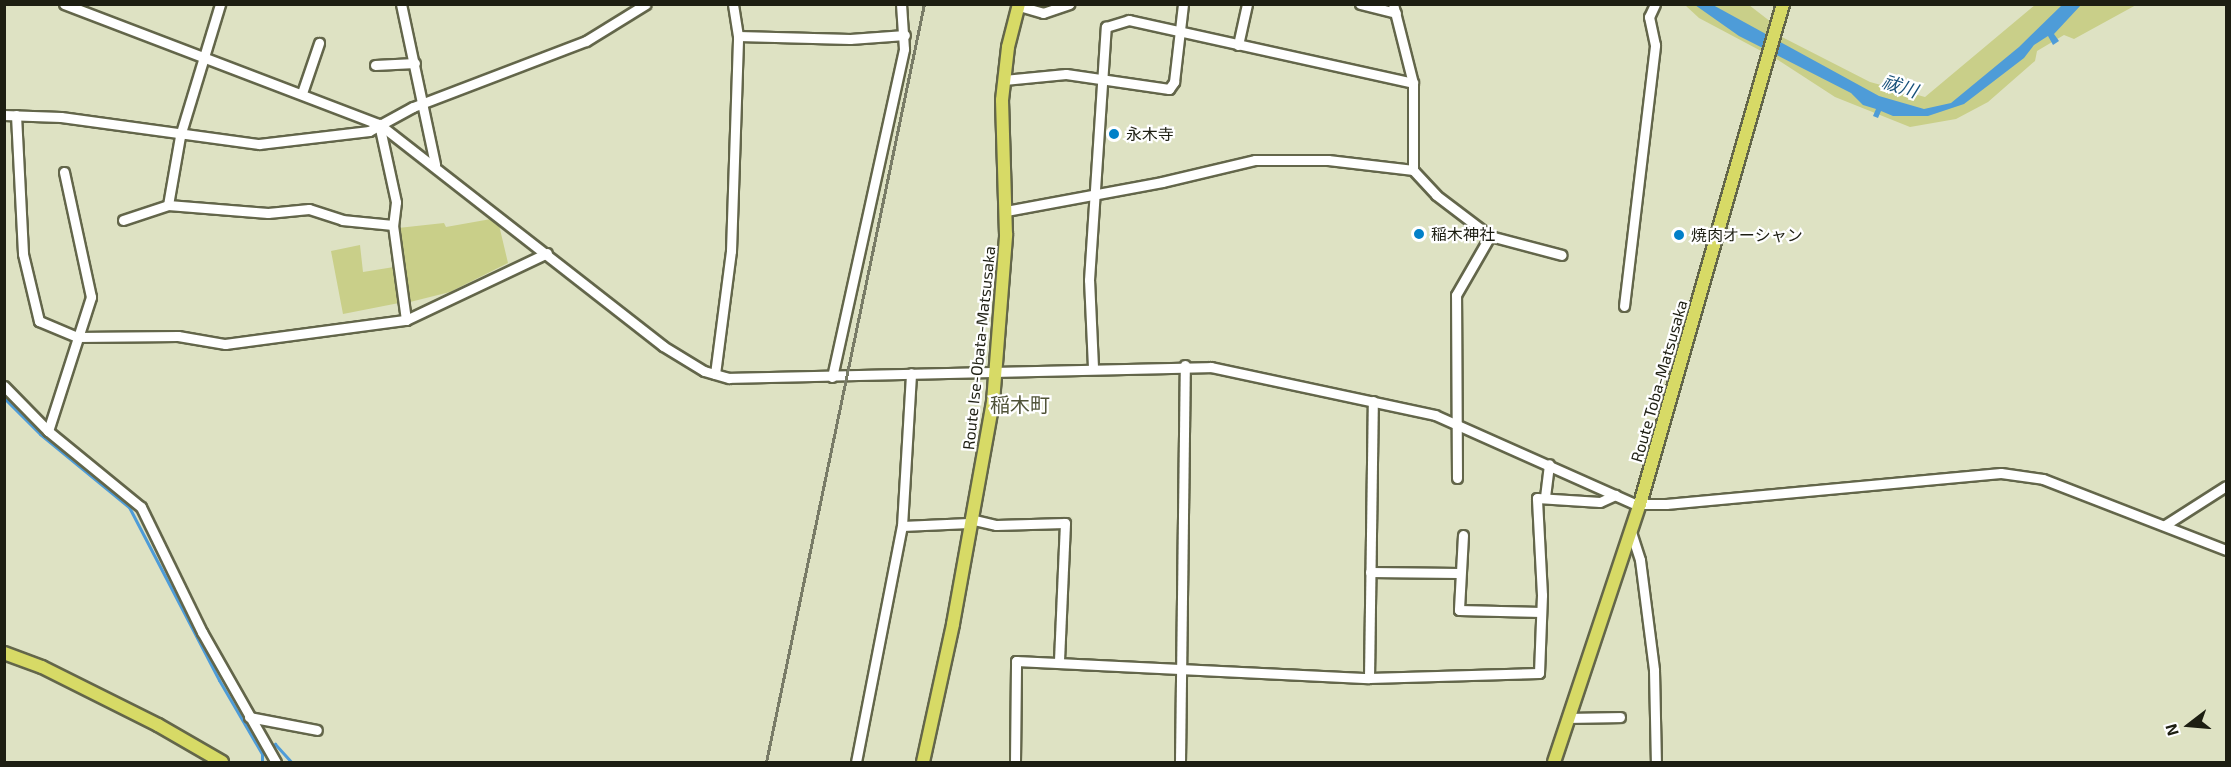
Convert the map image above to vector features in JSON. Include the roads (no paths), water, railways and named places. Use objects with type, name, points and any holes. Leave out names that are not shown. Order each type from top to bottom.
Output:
[{"type":"main road","name":"Route Toba-Matsusaka","points":[[1554,762],[1632,532],[1783,4]]},
{"type":"main road","name":"Route Ise-Obata-Matsusaka","points":[[923,762],[953,624],[970,521],[985,454],[996,372],[1006,211],[1002,140],[1004,80],[1019,5]]},
{"type":"main road","points":[[4,653],[42,667],[159,725],[222,762]]},
{"type":"street","points":[[64,4],[379,124],[435,164],[663,346],[715,374],[740,379],[1185,365],[1239,371],[1458,423],[1615,495],[1640,504],[2001,473],[2043,478],[2226,550]]},
{"type":"street","points":[[168,204],[180,136],[202,56],[220,4]]},
{"type":"street","points":[[401,4],[415,63],[420,106],[435,164]]},
{"type":"street","points":[[4,116],[61,117],[180,136],[281,143],[369,130],[420,106],[586,41],[646,4]]},
{"type":"street","points":[[715,374],[731,251],[738,36],[733,4]]},
{"type":"street","points":[[832,377],[905,35],[901,4]]},
{"type":"street","points":[[1019,5],[1043,13],[1069,4]]},
{"type":"street","points":[[1004,80],[1066,74],[1102,82],[1173,87],[1183,4]]},
{"type":"street","points":[[1238,45],[1247,4]]},
{"type":"street","points":[[1360,4],[1395,9],[1413,83],[1413,170]]},
{"type":"street","points":[[1624,306],[1655,45],[1649,17],[1655,4]]},
{"type":"street","points":[[1094,367],[1089,280],[1106,27],[1129,20],[1413,83]]},
{"type":"street","points":[[738,36],[850,39],[905,35]]},
{"type":"street","points":[[302,93],[319,43]]},
{"type":"street","points":[[375,65],[415,63]]},
{"type":"street","points":[[16,115],[23,254],[39,321],[77,337],[178,336],[225,344],[406,320],[547,253]]},
{"type":"street","points":[[379,124],[396,202],[393,225],[406,320]]},
{"type":"street","points":[[1006,211],[1255,160],[1328,160],[1413,170],[1436,195],[1490,236],[1562,255]]},
{"type":"street","points":[[48,431],[91,288],[64,172]]},
{"type":"street","points":[[123,220],[168,204],[267,213],[309,209],[342,220],[393,225]]},
{"type":"street","points":[[1457,478],[1456,295],[1490,236]]},
{"type":"street","points":[[1180,762],[1185,365]]},
{"type":"street","points":[[856,762],[902,526],[911,373]]},
{"type":"street","points":[[4,386],[48,431],[141,507],[249,717],[276,762]]},
{"type":"street","points":[[1369,678],[1372,401]]},
{"type":"street","points":[[1545,497],[1549,464]]},
{"type":"street","points":[[2165,525],[2223,487],[2226,497]]},
{"type":"street","points":[[1015,762],[1016,661],[1369,678],[1539,673],[1541,612],[1538,498],[1600,502],[1615,495]]},
{"type":"street","points":[[902,526],[970,521],[996,525],[1065,523],[1059,663]]},
{"type":"street","points":[[1632,532],[1640,560],[1654,670],[1656,762]]},
{"type":"street","points":[[1463,535],[1459,610],[1541,612]]},
{"type":"street","points":[[1370,572],[1460,573]]},
{"type":"street","points":[[249,717],[317,730]]},
{"type":"street","points":[[1570,718],[1620,717]]},
{"type":"water","points":[[1695,5],[1713,5],[1879,96],[1924,109],[1951,103],[2019,47],[2062,5],[2081,5],[2054,34],[2059,41],[2053,45],[2048,36],[2034,45],[2024,58],[1964,104],[1928,116],[1893,116],[1881,111],[1878,118],[1873,116],[1876,109],[1863,105],[1851,93],[1739,36]]},
{"type":"waterway","points":[[4,398],[40,434],[129,507],[219,680],[262,754],[262,762]]},
{"type":"waterway","points":[[273,747],[275,744],[291,762]]},
{"type":"railway","points":[[766,762],[924,4]]},
{"type":"place","name":"永木寺","points":[[1114,134]]},
{"type":"place","name":"稲木神社","points":[[1419,234]]},
{"type":"place","name":"焼肉オーシャン","points":[[1679,235]]},
{"type":"district","name":"稲木町","points":[[1020,404]]},
{"type":"water label","name":"祓川","points":[[1900,86]]}]
